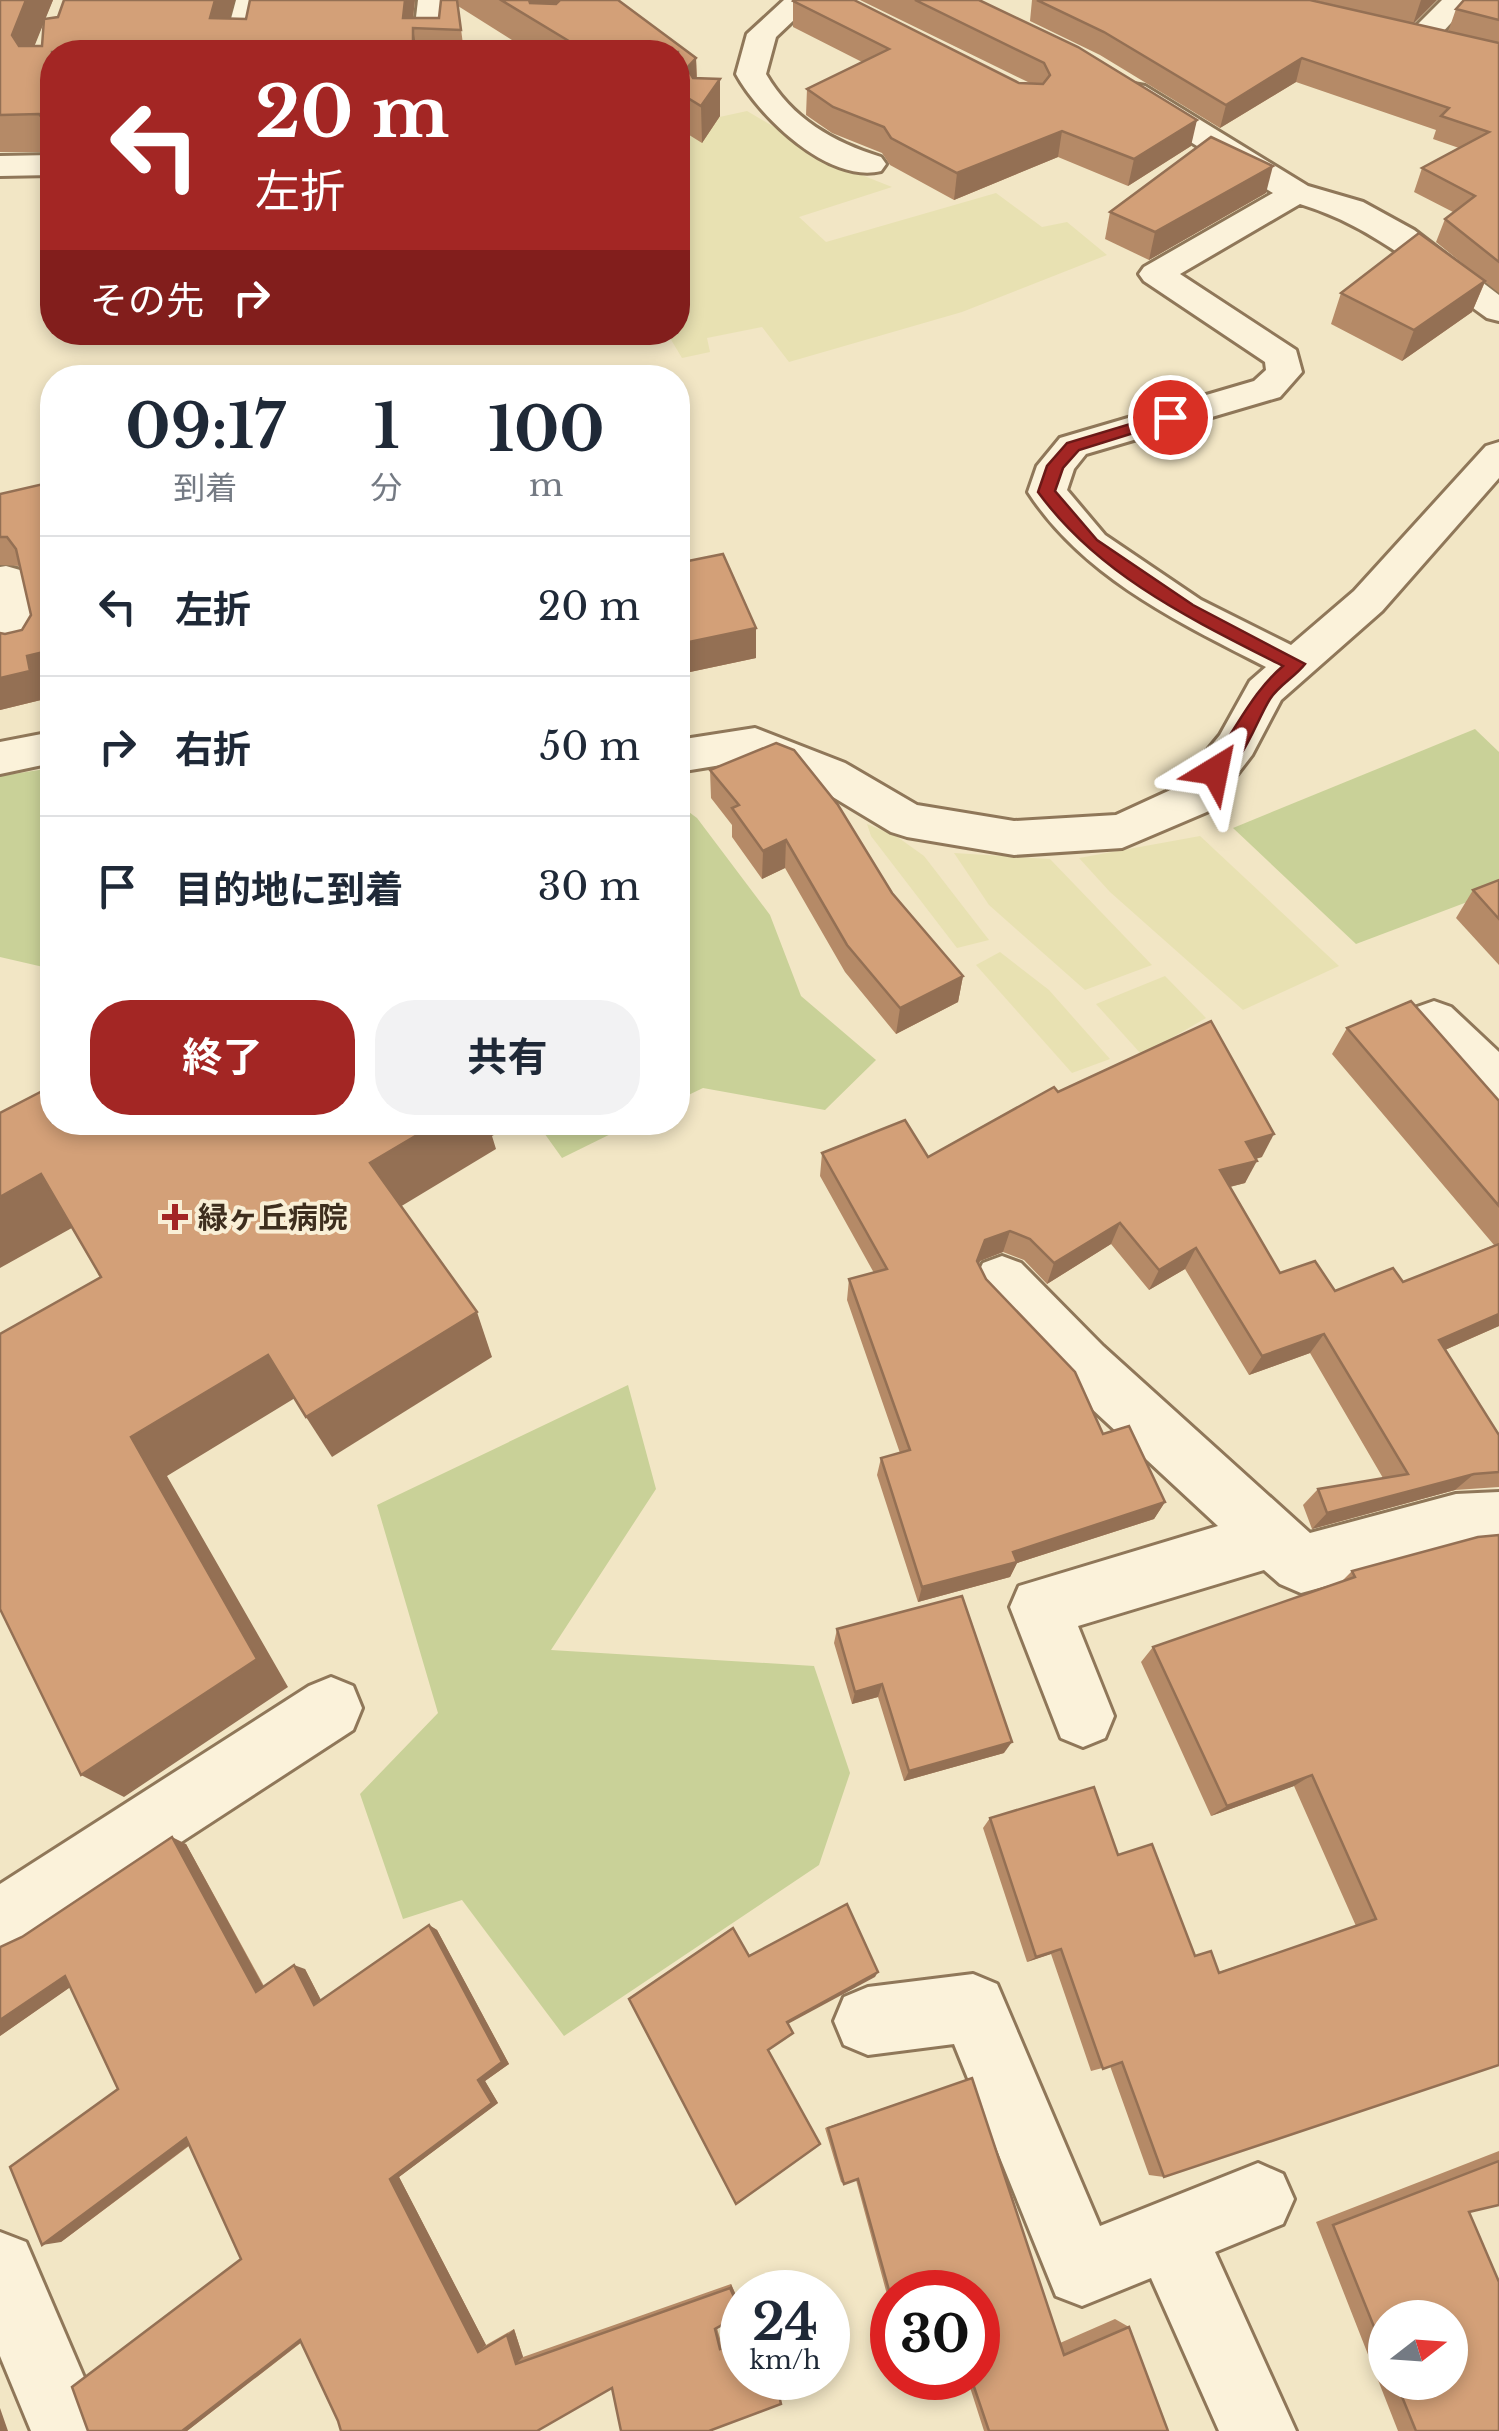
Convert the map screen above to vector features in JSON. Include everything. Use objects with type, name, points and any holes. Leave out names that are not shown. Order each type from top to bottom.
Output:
[{"type":"street","points":[[240,40],[250,0]]},
{"type":"street","points":[[428,40],[432,0]]},
{"type":"street","points":[[801,0],[762,34],[751,74],[762,96],[799,132],[849,158],[870,164]]},
{"type":"street","points":[[1419,40],[1458,0]]},
{"type":"street","points":[[1103,74],[1296,193],[1351,209],[1402,236],[1421,255],[1499,311]]},
{"type":"street","points":[[726,102],[762,96]]},
{"type":"street","points":[[0,166],[40,164]]},
{"type":"street","points":[[1296,193],[1156,274],[1282,358],[1284,372],[1267,389],[1073,446],[1056,466],[1047,492],[1091,544],[1187,610],[1296,664]]},
{"type":"street","points":[[690,754],[755,744],[829,774],[907,820],[1014,838],[1122,831],[1193,799],[1237,744],[1265,691],[1368,601],[1499,454]]},
{"type":"street","points":[[0,758],[40,750]]},
{"type":"street","points":[[1434,1021],[1499,1083]]},
{"type":"street","points":[[1002,1280],[1083,1364],[1302,1564],[1456,1522],[1499,1520]]},
{"type":"street","points":[[1083,1716],[1040,1608],[1272,1539]]},
{"type":"street","points":[[0,1922],[332,1708]]},
{"type":"street","points":[[868,2021],[973,2008],[1082,2270],[1258,2199]]},
{"type":"street","points":[[1169,2234],[1258,2431]]},
{"type":"street","points":[[0,2268],[69,2431]]},
{"type":"shaded area","points":[[747,111],[844,168],[892,187],[799,217],[826,242],[996,193],[1042,227],[1067,222],[1107,255],[962,312],[789,362],[762,327],[707,338],[710,352],[682,358],[674,345],[690,345],[690,123]]},
{"type":"shaded area","points":[[867,824],[896,836],[924,856],[989,940],[957,948],[871,836]]},
{"type":"shaded area","points":[[1200,836],[1339,966],[1243,1010],[1110,892],[1079,858]]},
{"type":"shaded area","points":[[954,853],[1050,859],[1152,965],[1085,990],[989,905]]},
{"type":"shaded area","points":[[1000,952],[1049,990],[1110,1059],[1072,1073],[976,965]]},
{"type":"shaded area","points":[[1165,976],[1206,1018],[1142,1055],[1096,1004]]},
{"type":"green space","points":[[1475,729],[1499,752],[1499,890],[1356,944],[1233,828]]},
{"type":"green space","points":[[40,770],[40,966],[0,957],[0,776]]},
{"type":"green space","points":[[690,813],[770,915],[801,996],[876,1060],[825,1110],[703,1088],[690,1094]]},
{"type":"green space","points":[[546,1135],[609,1135],[562,1158]]},
{"type":"green space","points":[[628,1385],[656,1489],[551,1650],[814,1666],[850,1773],[819,1865],[564,2036],[462,1900],[403,1919],[360,1794],[438,1713],[377,1505]]},
{"type":"building","points":[[0,0],[26,0],[12,35],[19,46],[40,46],[40,115],[0,115]]},
{"type":"building","points":[[64,0],[215,0],[210,18],[246,19],[250,0],[405,0],[403,18],[439,18],[441,0],[457,0],[461,30],[413,28],[413,40],[42,40],[44,19],[58,17]]},
{"type":"building","points":[[501,0],[556,4],[560,0],[618,0],[672,40],[567,40]]},
{"type":"building","points":[[794,0],[854,0],[1019,83],[1043,84],[1050,75],[1044,63],[915,0],[979,0],[1078,47],[1197,120],[1134,159],[1062,131],[957,173],[891,138],[884,127],[833,107],[807,89],[889,49]]},
{"type":"building","points":[[1037,0],[1310,0],[1499,43],[1499,262],[1445,219],[1475,196],[1422,168],[1489,132],[1441,116],[1449,108],[1302,58],[1226,105],[1104,32]]},
{"type":"building","points":[[1464,0],[1499,0],[1499,20],[1456,9]]},
{"type":"building","points":[[690,73],[693,78],[720,79],[701,106],[690,99]]},
{"type":"building","points":[[1211,137],[1273,166],[1155,232],[1110,212]]},
{"type":"building","points":[[1419,233],[1485,281],[1414,330],[1341,293]]},
{"type":"building","points":[[40,485],[40,653],[27,656],[30,671],[0,678],[0,633],[22,630],[31,615],[16,549],[7,537],[0,537],[0,494]]},
{"type":"building","points":[[723,554],[756,628],[690,642],[690,561]]},
{"type":"building","points":[[776,743],[794,750],[838,805],[892,893],[963,976],[900,1008],[847,945],[786,840],[763,851],[732,808],[739,805],[710,770]]},
{"type":"building","points":[[1499,880],[1499,919],[1473,890]]},
{"type":"building","points":[[1411,1001],[1499,1101],[1499,1206],[1347,1028]]},
{"type":"building","points":[[1211,1021],[1274,1134],[1246,1142],[1257,1161],[1220,1170],[1280,1273],[1315,1261],[1335,1291],[1393,1268],[1403,1282],[1499,1244],[1499,1314],[1439,1340],[1499,1435],[1499,1472],[1474,1474],[1327,1513],[1318,1489],[1408,1474],[1324,1334],[1262,1356],[1196,1248],[1159,1270],[1120,1223],[1054,1263],[1030,1239],[1010,1231],[985,1240],[977,1261],[986,1279],[1075,1372],[1103,1434],[1129,1426],[1165,1502],[1013,1552],[1017,1562],[922,1587],[881,1458],[910,1450],[849,1279],[887,1269],[822,1153],[905,1120],[928,1157],[1054,1087],[1058,1092]]},
{"type":"building","points":[[40,1092],[40,1135],[417,1135],[370,1163],[477,1312],[306,1417],[268,1355],[131,1437],[257,1659],[81,1775],[0,1609],[0,1334],[101,1277],[41,1174],[0,1197],[0,1113]]},
{"type":"building","points":[[1499,1535],[1499,2065],[1164,2177],[1122,2062],[1103,2069],[1061,1949],[1036,1957],[990,1818],[1094,1787],[1118,1855],[1152,1844],[1195,1956],[1211,1951],[1219,1973],[1376,1919],[1312,1775],[1227,1806],[1153,1647],[1355,1577],[1352,1571],[1478,1537]]},
{"type":"building","points":[[962,1596],[1012,1742],[909,1771],[882,1684],[855,1692],[837,1629]]},
{"type":"building","points":[[172,1837],[256,1992],[294,1965],[314,2005],[429,1925],[502,2062],[478,2080],[492,2103],[390,2179],[478,2352],[507,2335],[516,2364],[720,2292],[720,2326],[715,2329],[720,2349],[720,2400],[780,2400],[781,2404],[709,2431],[621,2431],[612,2388],[537,2431],[341,2431],[300,2340],[182,2431],[88,2431],[72,2387],[241,2259],[186,2138],[42,2245],[10,2167],[118,2089],[65,1976],[0,2020],[0,1947],[22,1937]]},
{"type":"building","points":[[847,1904],[878,1972],[787,2022],[793,2033],[768,2050],[820,2144],[736,2204],[629,1999],[733,1928],[749,1956]]},
{"type":"building","points":[[972,2078],[1064,2355],[1129,2327],[1168,2431],[989,2431],[978,2400],[1000,2400],[1000,2270],[883,2270],[858,2179],[844,2184],[828,2128]]},
{"type":"building","points":[[1499,2161],[1499,2205],[1469,2212],[1499,2282],[1499,2431],[1416,2431],[1403,2400],[1468,2400],[1468,2300],[1368,2300],[1368,2312],[1333,2225]]},
{"type":"place","name":"緑ヶ丘病院","points":[[175,1217]]},
{"type":"route","points":[[1170,417],[1073,446],[1056,466],[1047,492],[1091,544],[1187,610],[1296,664],[1265,691],[1237,744],[1215,771]]}]
